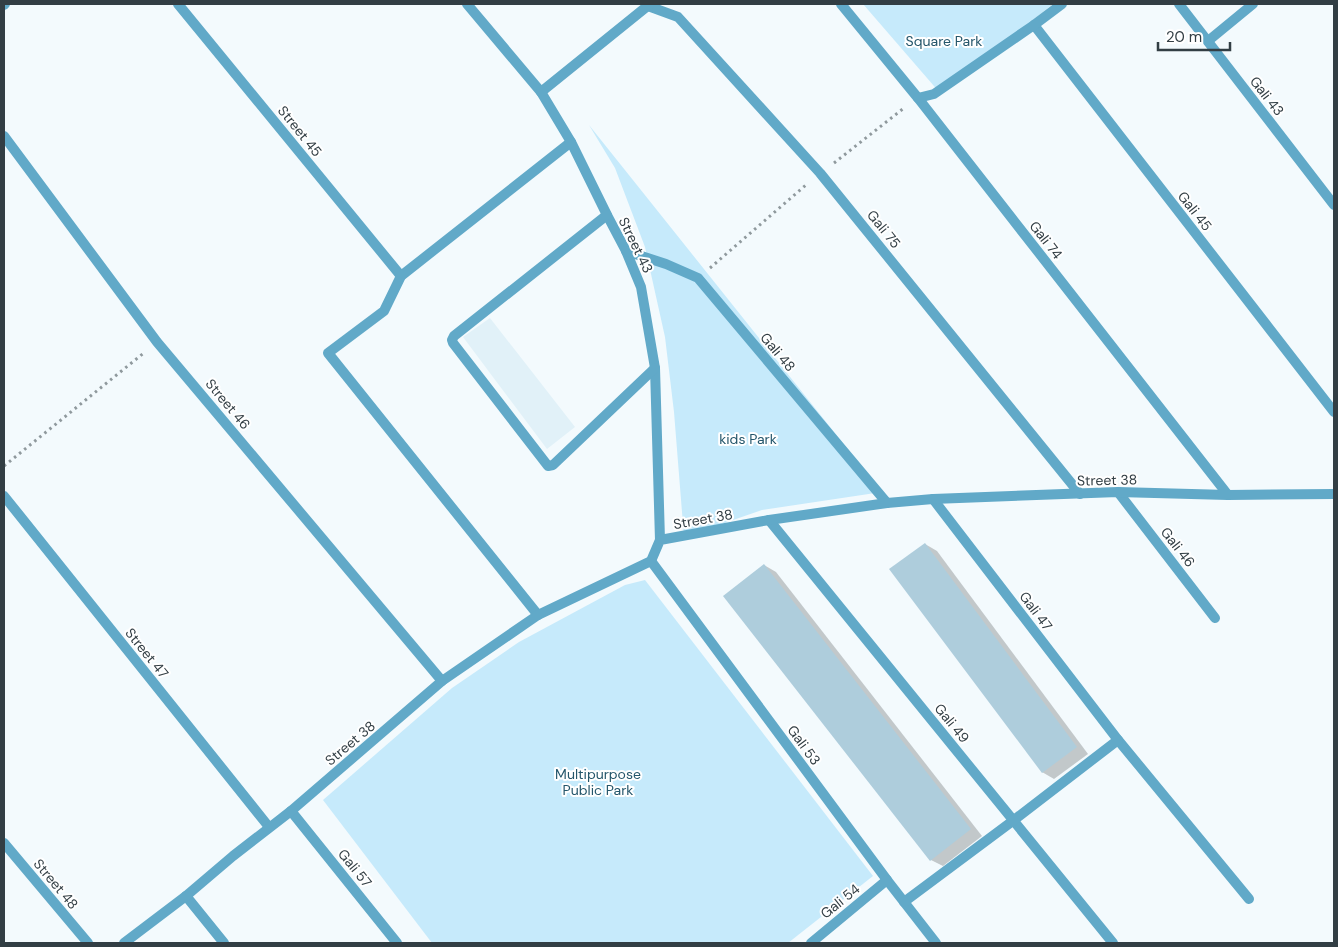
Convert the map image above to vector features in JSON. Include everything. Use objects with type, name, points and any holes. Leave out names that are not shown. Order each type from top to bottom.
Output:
[{"type":"street","name":"Street 45","points":[[178,4],[401,276]]},
{"type":"street","name":"Street 43","points":[[467,4],[542,92],[571,142],[626,251],[641,286],[655,368],[660,540]]},
{"type":"street","points":[[542,92],[648,4]]},
{"type":"street","name":"Gali 75","points":[[648,4],[678,17],[820,173],[1080,494]]},
{"type":"street","name":"Gali 74","points":[[842,4],[918,98],[1228,495]]},
{"type":"street","points":[[918,98],[934,94],[1034,26],[1062,4]]},
{"type":"street","name":"Gali 43","points":[[1179,4],[1334,205]]},
{"type":"street","points":[[1208,41],[1253,4]]},
{"type":"street","name":"Gali 45","points":[[1034,26],[1334,412]]},
{"type":"street","name":"Street 46","points":[[4,136],[158,342],[442,681]]},
{"type":"street","points":[[538,616],[328,353],[384,311],[401,276],[571,142]]},
{"type":"street","points":[[607,215],[454,336],[452,340],[548,466],[552,465],[655,368]]},
{"type":"street","name":"Gali 48","points":[[626,251],[666,264],[698,278],[887,503]]},
{"type":"street","name":"Street 38","points":[[124,943],[186,896],[291,811],[442,681],[538,616],[651,561],[660,540],[769,520],[887,503],[933,499],[1118,492],[1228,495],[1334,494]]},
{"type":"street","name":"Gali 46","points":[[1118,492],[1215,618]]},
{"type":"street","name":"Street 47","points":[[4,496],[269,827]]},
{"type":"street","name":"Gali 47","points":[[933,499],[1118,740],[1249,899]]},
{"type":"street","name":"Gali 49","points":[[769,520],[1113,943]]},
{"type":"street","name":"Gali 53","points":[[651,561],[887,880],[936,943]]},
{"type":"street","points":[[904,902],[1118,740]]},
{"type":"street","name":"Gali 57","points":[[291,811],[397,943]]},
{"type":"street","name":"Street 48","points":[[4,843],[88,943]]},
{"type":"street","name":"Gali 54","points":[[811,943],[887,880]]},
{"type":"street","points":[[186,896],[224,943]]},
{"type":"path","points":[[4,466],[158,342]]},
{"type":"shaded area","points":[[490,318],[575,427],[547,449],[463,337]]},
{"type":"green space","name":"Square Park","points":[[863,4],[1053,4],[940,93]]},
{"type":"green space","name":"kids Park","points":[[589,125],[882,492],[762,510],[684,537],[674,412],[665,337],[645,247],[615,168]]},
{"type":"green space","name":"Multipurpose Public Park","points":[[645,580],[873,876],[788,943],[432,943],[323,800],[452,688],[519,642],[625,585]]},
{"type":"building","points":[[925,543],[1077,747],[1042,773],[889,569]]},
{"type":"building","points":[[764,564],[971,829],[930,861],[723,596]]}]
